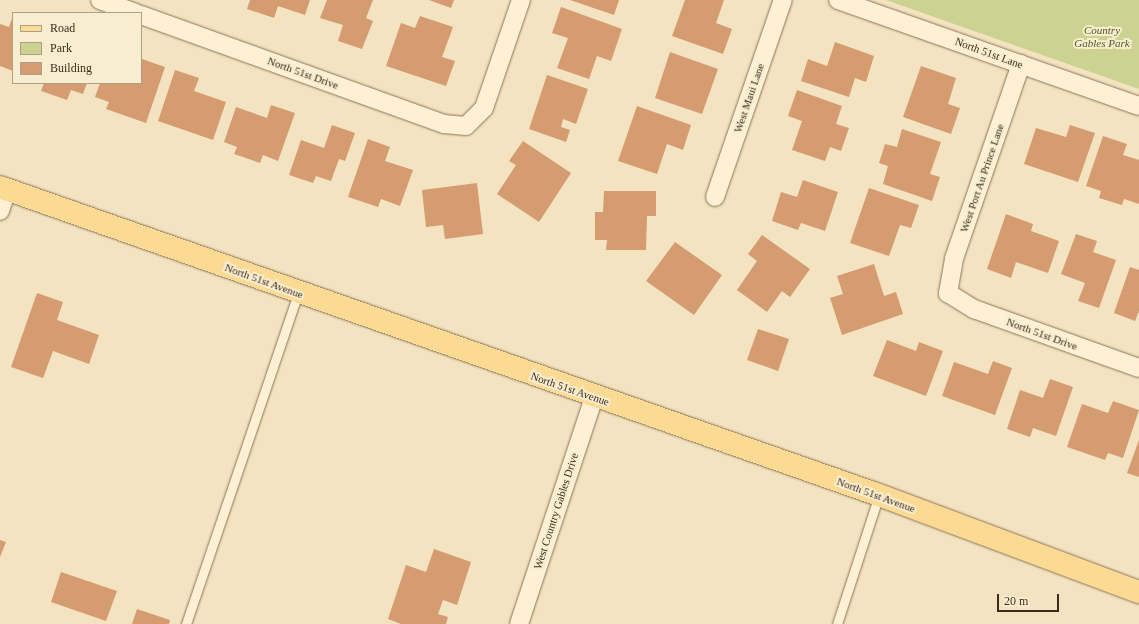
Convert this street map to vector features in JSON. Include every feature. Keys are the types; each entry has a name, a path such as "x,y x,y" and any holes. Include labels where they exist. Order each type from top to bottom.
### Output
{"main road":[{"name":"North 51st Avenue","path":"4,188 298,294 879,495 1139,592"}],"street":[{"path":"100,0 133,12"},
{"name":"North 51st Drive","path":"142,15 444,124 466,126 484,108 521,0"},
{"name":"West Maui Lane","path":"716,197 783,0"},
{"name":"North 51st Lane","path":"838,0 1139,106"},
{"name":"West Port Au Prince Lane","path":"948,293 954,259 1021,64"},
{"path":"0,211 4,188"},
{"name":"North 51st Drive","path":"948,293 974,310 1139,368"},
{"name":"West Country Gables Drive","path":"519,624 594,397"}],"lane":[{"path":"186,624 298,294"},
{"path":"837,624 879,495"}],"green space":[{"name":"Country Gables Park","path":"886,0 1139,0 1139,89"}],"building":[{"path":"250,0 310,0 305,15 278,6 274,18 247,9"},
{"path":"327,0 373,0 366,18 373,21 362,49 338,41 343,25 320,18"},
{"path":"429,0 454,0 451,8"},
{"path":"570,0 619,0 614,15"},
{"path":"685,0 724,0 716,23 732,29 723,54 672,36"},
{"path":"561,7 622,29 611,61 597,56 589,79 557,68 568,38 552,33"},
{"path":"420,16 453,27 442,57 455,61 446,86 386,66 401,23 415,28"},
{"path":"12,18 12,71 0,66 0,24 9,27"},
{"path":"835,42 874,56 866,82 855,78 849,97 801,81 808,59 827,66"},
{"path":"670,52 718,69 702,114 655,98"},
{"path":"142,59 165,67 146,123 106,109 109,102 95,97 100,84 142,84"},
{"path":"921,66 956,78 948,104 960,108 951,134 903,117"},
{"path":"175,70 199,78 194,91 226,102 213,140 158,121"},
{"path":"547,75 588,89 576,124 563,119 561,127 570,130 566,142 529,129"},
{"path":"44,84 87,84 83,94 71,90 67,100 41,91"},
{"path":"797,90 842,106 836,124 849,128 841,151 830,147 825,161 792,150 802,121 788,116"},
{"path":"271,105 295,113 278,161 263,155 260,163 234,154 237,147 224,142 236,107 267,118"},
{"path":"637,106 691,125 683,150 667,144 657,174 618,161"},
{"path":"332,125 355,133 345,161 339,159 331,181 316,176 313,183 289,175 301,140 324,148"},
{"path":"1070,125 1095,133 1078,182 1024,164 1036,128 1066,137"},
{"path":"902,129 941,142 930,174 940,177 932,201 883,184 888,166 879,163 885,144 897,147"},
{"path":"1103,136 1127,144 1123,155 1139,160 1139,204 1124,199 1122,205 1099,198 1101,191 1086,186"},
{"path":"368,139 390,147 385,161 413,170 400,206 381,199 378,207 348,197"},
{"path":"523,141 571,173 539,222 497,194 516,165 509,161"},
{"path":"803,180 838,192 825,231 801,223 798,230 772,221 781,192 797,197"},
{"path":"477,183 483,234 445,239 443,225 426,227 422,190"},
{"path":"869,188 919,205 911,228 900,225 889,256 850,243"},
{"path":"604,191 656,191 656,216 647,216 646,250 606,250 607,240 595,240 595,212 603,212"},
{"path":"1006,214 1033,224 1031,231 1059,241 1048,273 1016,262 1011,278 987,269"},
{"path":"1076,234 1097,241 1093,252 1116,260 1099,308 1078,301 1085,283 1061,274"},
{"path":"762,235 810,269 790,297 782,291 767,312 737,290 757,261 748,254"},
{"path":"675,242 722,275 694,315 646,281"},
{"path":"874,264 884,296 896,292 903,314 842,335 830,298 843,294 837,276"},
{"path":"1130,267 1139,270 1139,311 1135,321 1114,313"},
{"path":"37,293 63,302 57,320 99,335 89,364 53,351 43,378 11,367"},
{"path":"758,329 789,339 778,371 747,360"},
{"path":"887,340 916,351 919,342 943,351 926,396 873,376"},
{"path":"993,361 1012,368 995,415 942,396 954,362 988,374"},
{"path":"1050,379 1073,387 1056,436 1033,428 1030,437 1007,429 1020,390 1043,398"},
{"path":"1113,401 1139,410 1123,458 1108,453 1105,460 1067,447 1082,404 1108,413"},
{"path":"1139,440 1139,477 1127,473"},
{"path":"0,540 6,542 0,557"},
{"path":"434,549 471,562 457,605 443,600 438,614 448,617 446,624 401,624 388,619 406,565 426,572"},
{"path":"61,572 117,591 106,621 51,602"},
{"path":"137,609 170,620 169,624 132,624"}]}
